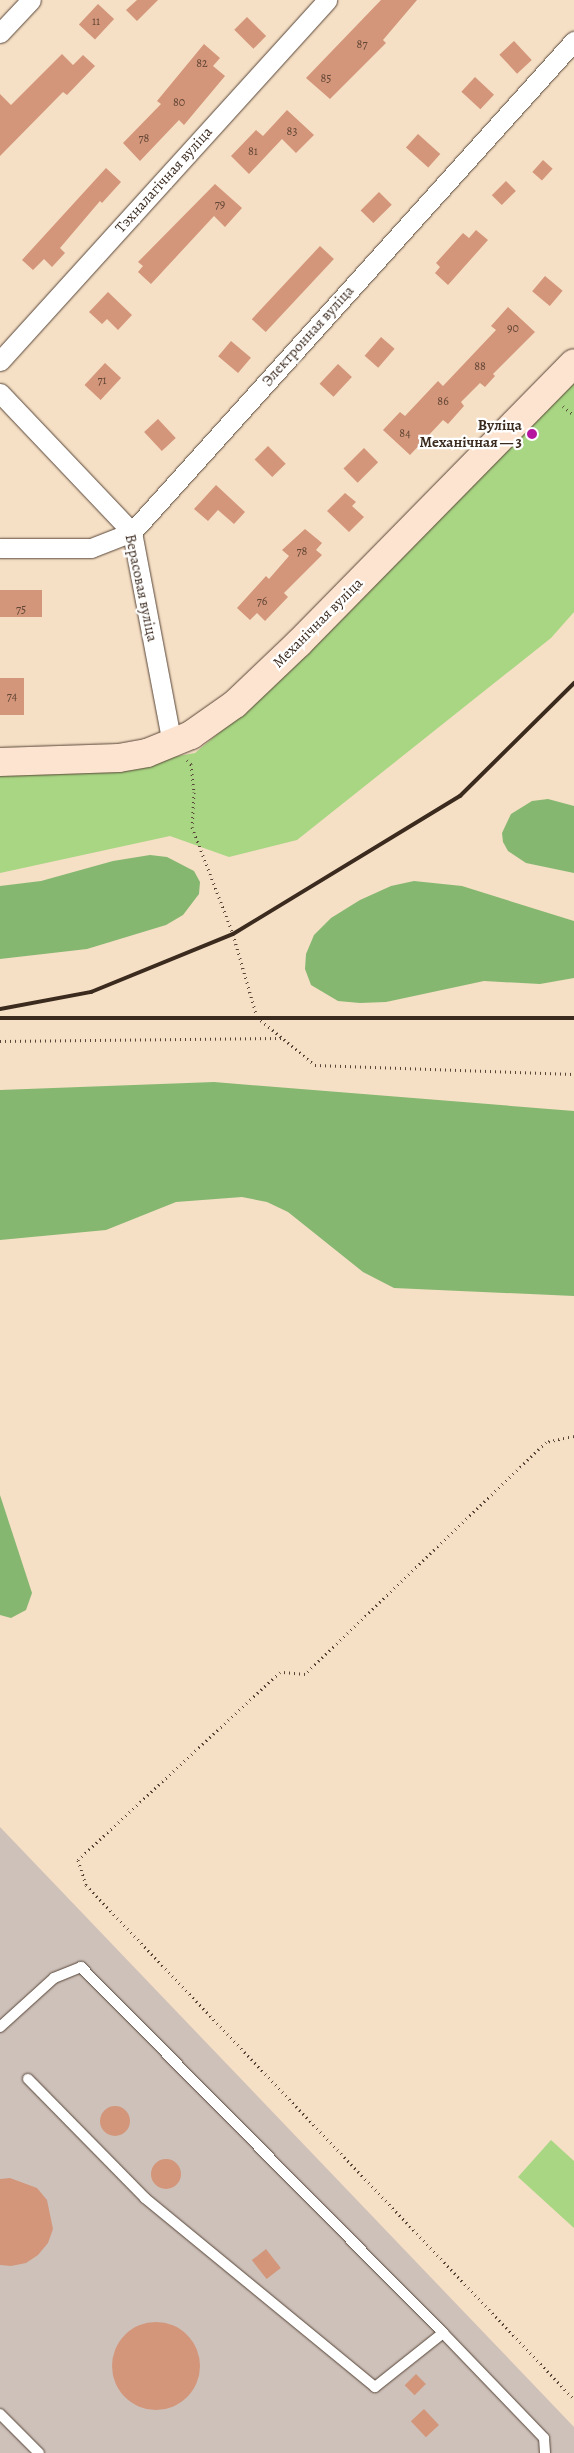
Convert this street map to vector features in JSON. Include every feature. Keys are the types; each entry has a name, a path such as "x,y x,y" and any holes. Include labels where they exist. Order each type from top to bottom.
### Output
{"street":[{"path":"0,33 31,0"},
{"name":"Тэхналагічная вуліца","path":"0,361 328,0"},
{"name":"Электронная вуліца","path":"0,548 91,548 132,532 574,41"},
{"name":"Механічная вуліца","path":"0,762 119,758 148,752 191,735 235,704 574,363"},
{"name":"Верасовая вуліца","path":"0,393 132,532 172,743"}],"lane":[{"path":"0,2027 54,1978 81,1967 443,2332 544,2438 545,2453"},
{"path":"28,2079 146,2198 376,2387 443,2332"},
{"path":"0,2414 39,2453"}],"path":[{"path":"172,743 191,764 194,792 192,827 233,934 257,1016 315,1065 574,1074"},
{"path":"0,1041 283,1038"},
{"path":"574,1436 546,1442 305,1674 280,1672 78,1860 86,1885 574,2399"}],"shaded area":[{"path":"0,1827 574,2427 574,2453 0,2453"}],"green space":[{"path":"574,379 574,612 551,638 297,840 229,857 170,836 0,873 0,774 86,773 195,753 271,689"},
{"path":"548,799 574,806 574,873 526,863 508,851 503,842 502,833 511,814 532,801"},
{"path":"150,855 167,857 194,871 200,882 199,894 183,915 166,925 87,949 0,959 0,886 41,881 113,861"},
{"path":"414,881 462,886 574,921 574,978 540,984 484,981 386,1002 360,1003 338,1001 311,985 305,969 306,954 314,935 331,918 360,900 391,886"},
{"path":"214,1082 574,1111 574,1296 394,1288 363,1272 288,1212 267,1202 242,1197 176,1202 106,1230 0,1240 0,1090"},
{"path":"0,1495 32,1593 26,1610 11,1618 0,1615"},
{"path":"551,2140 574,2161 574,2228 518,2177"}],"building":[{"path":"137,0 158,0 137,21 126,10"},
{"path":"381,0 417,0 383,40 386,43 330,99 306,78"},
{"path":"98,4 114,19 95,39 79,24"},
{"path":"247,17 266,36 253,49 234,30"},
{"path":"514,41 532,60 517,74 499,55"},
{"path":"204,44 220,58 213,66 225,76 184,125 179,120 140,161 123,143 161,104 157,101"},
{"path":"62,54 73,65 83,55 95,66 67,95 63,92 0,156 0,94 11,105"},
{"path":"475,77 494,95 480,109 461,92"},
{"path":"287,110 314,135 296,153 282,139 249,174 231,156 256,130 263,136"},
{"path":"418,134 440,154 428,167 406,147"},
{"path":"543,160 553,169 542,181 532,172"},
{"path":"106,168 121,182 102,203 100,201 60,248 65,253 52,267 44,259 33,270 22,260"},
{"path":"506,181 516,191 502,205 492,195"},
{"path":"215,184 242,208 225,227 214,216 151,284 138,272 143,266 138,262"},
{"path":"379,192 392,205 373,223 361,210"},
{"path":"476,230 488,240 448,285 435,273 440,267 436,263 463,233 469,238"},
{"path":"320,246 334,259 266,332 252,319"},
{"path":"545,276 563,291 550,306 532,291"},
{"path":"108,292 132,315 118,330 107,319 102,324 89,312"},
{"path":"508,307 535,332 493,374 495,376 485,387 480,383 461,402 464,406 448,424 443,420 410,455 383,430 400,412 405,416 438,381 443,386 496,330 491,326"},
{"path":"381,337 395,349 378,368 365,356"},
{"path":"231,341 251,358 238,373 218,356"},
{"path":"105,363 121,378 101,400 85,385"},
{"path":"338,364 352,377 333,397 320,384"},
{"path":"158,419 176,438 162,451 144,432"},
{"path":"268,446 286,464 272,477 255,459"},
{"path":"364,448 378,462 358,483 343,469"},
{"path":"216,485 245,512 234,524 218,510 208,521 194,509"},
{"path":"345,493 356,502 352,506 364,517 349,532 327,511"},
{"path":"305,529 322,543 316,550 322,555 284,593 288,597 265,621 257,613 250,620 237,608 266,576 269,579 289,556 282,550"},
{"path":"0,590 42,590 42,617 0,617"},
{"path":"0,678 24,678 24,715 0,715"},
{"path":"115,2106 126,2110 130,2121 126,2132 115,2136 104,2132 100,2121 104,2110"},
{"path":"166,2159 177,2163 181,2174 177,2185 166,2189 155,2185 151,2174 155,2163"},
{"path":"10,2178 37,2188 47,2200 53,2229 48,2243 38,2255 26,2263 11,2266 0,2265 0,2179"},
{"path":"266,2249 281,2268 267,2279 252,2260"},
{"path":"156,2322 173,2326 187,2335 196,2349 200,2366 196,2383 187,2397 173,2406 156,2410 139,2406 125,2397 116,2383 112,2366 116,2349 125,2335 139,2326"},
{"path":"416,2374 426,2384 415,2395 405,2385"},
{"path":"424,2409 439,2425 426,2437 411,2421"}],"railway":[{"path":"0,1009 91,992 233,934 460,796 574,683"},
{"path":"0,1018 574,1018"}],"place":[{"name":"Вуліца Механічная — 3","path":"532,434"}]}
